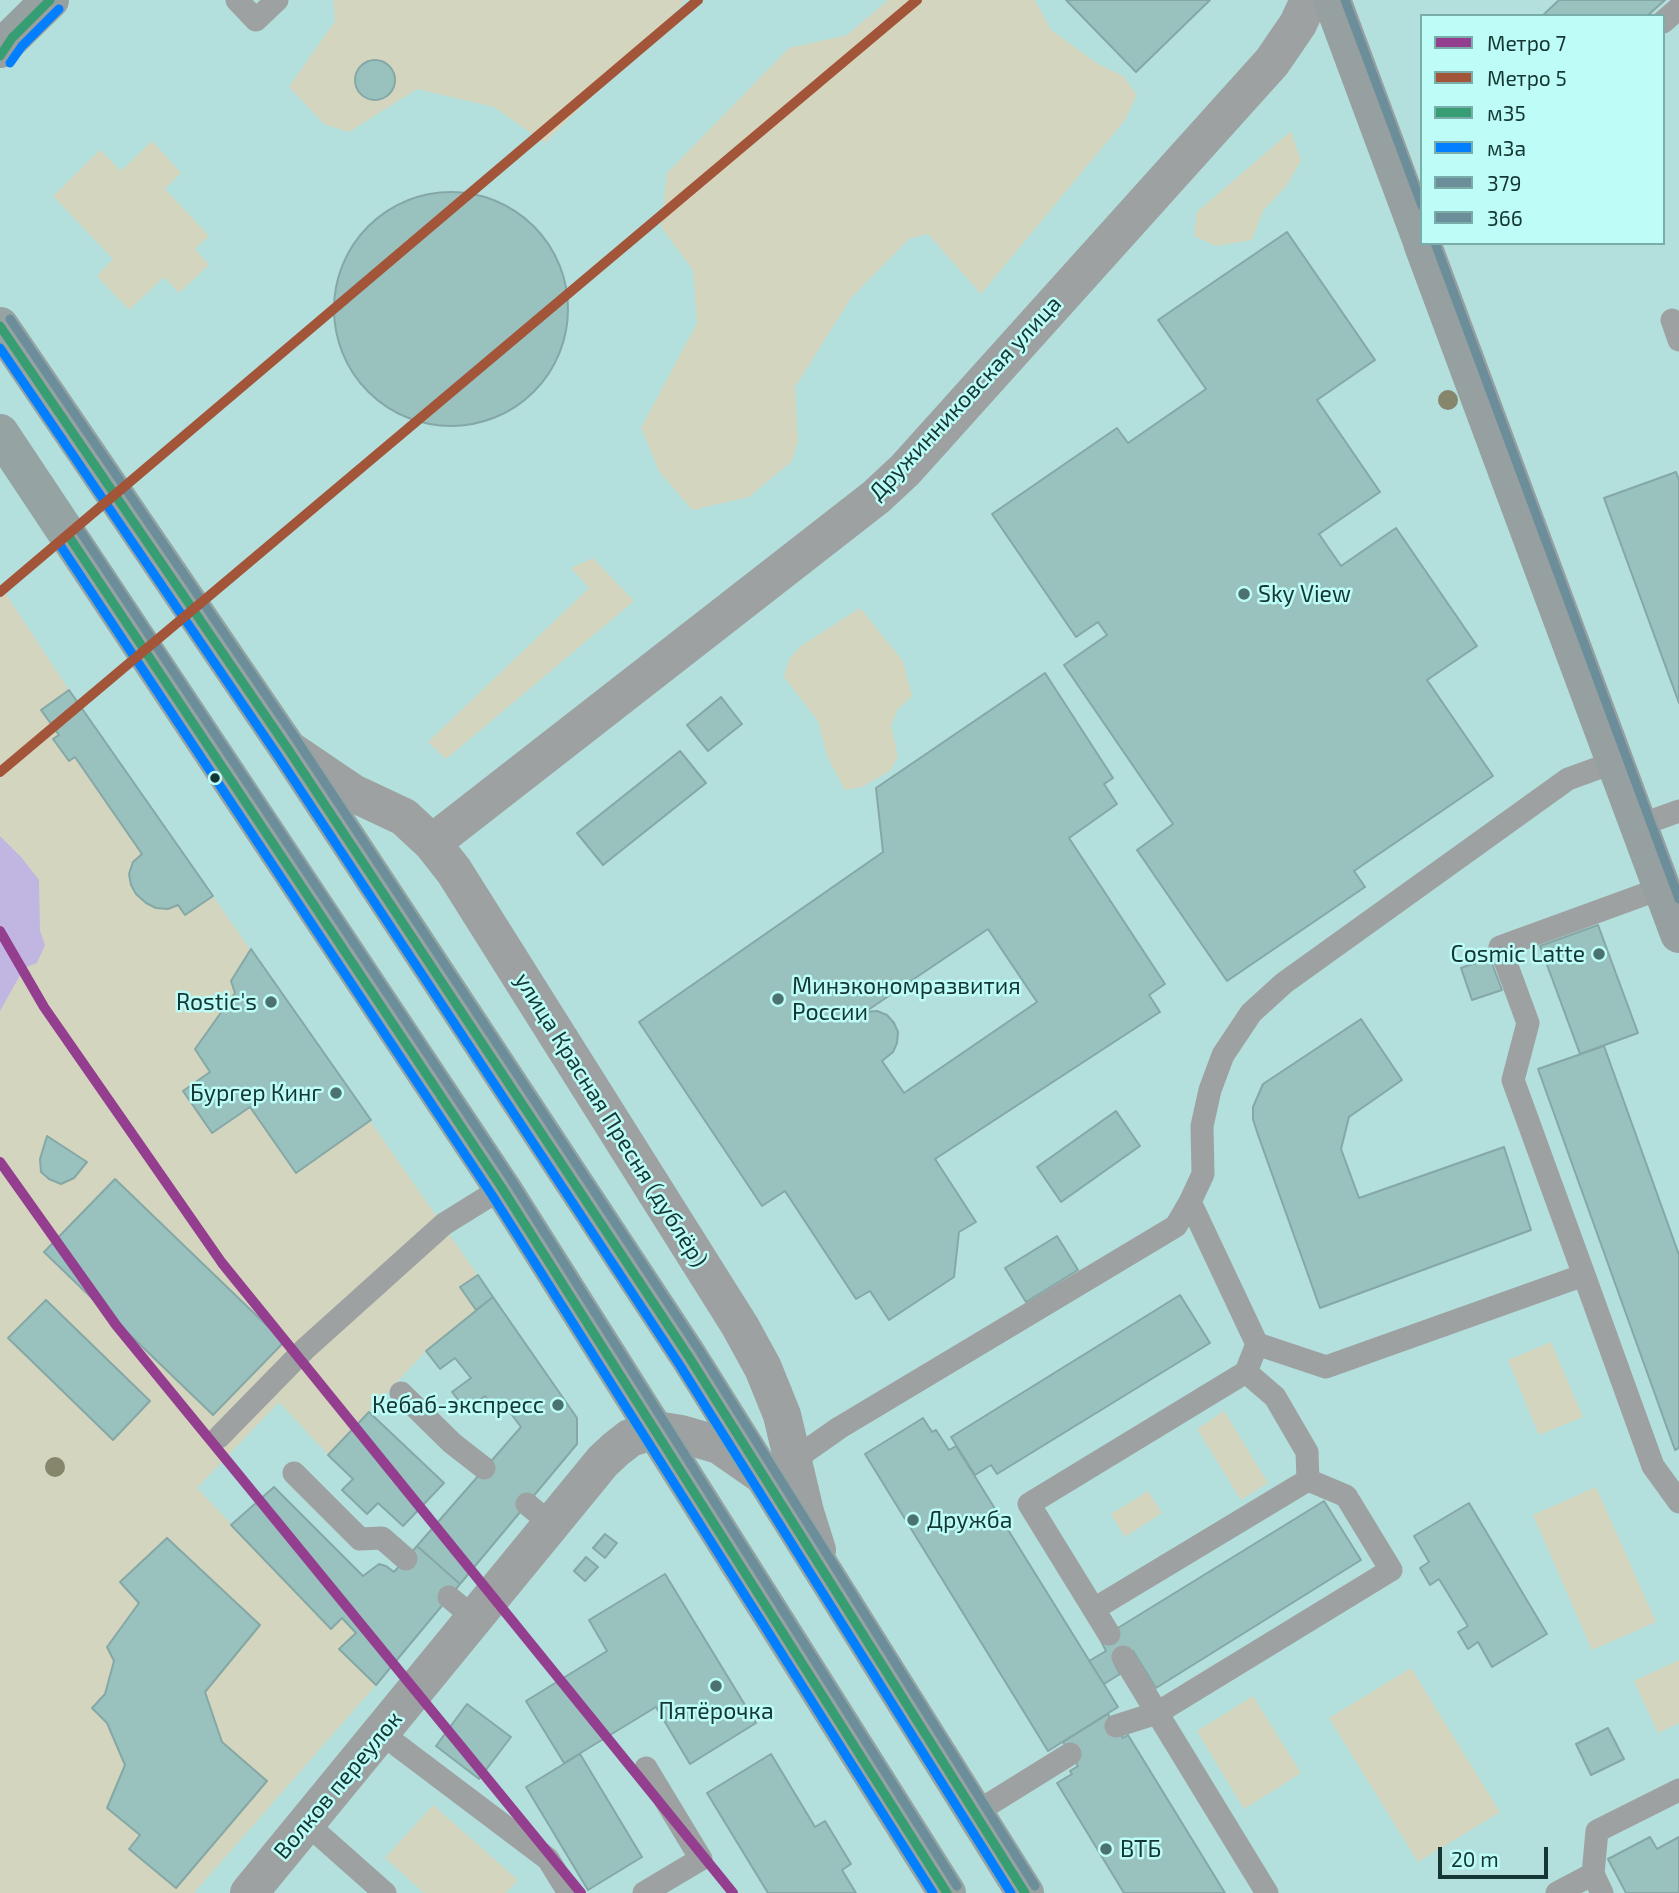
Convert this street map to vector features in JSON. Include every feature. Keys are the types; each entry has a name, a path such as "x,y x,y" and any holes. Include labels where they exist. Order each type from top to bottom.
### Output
{"main road":[{"path":"0,326 288,749 688,1357 779,1469 824,1572 1025,1893"},
{"path":"0,433 502,1188 947,1893"}],"street":[{"path":"4,48 50,0"},
{"name":"Дружинниковская улица","path":"432,843 876,497 905,470 1272,62 1298,24 1309,0"},
{"path":"1332,0 1420,236"},
{"path":"1423,245 1679,934"},
{"name":"улица Красная Пресня (дублёр)","path":"288,749 353,793 404,817 444,856 740,1326 763,1368 782,1415 779,1469"},
{"path":"656,1430 719,1445 779,1469"},
{"name":"Волков переулок","path":"248,1893 381,1733 462,1608 539,1514 630,1438 656,1430"}],"lane":[{"path":"237,0 256,20 276,0"},
{"path":"1665,20 1679,8"},
{"path":"779,1469 839,1429 1176,1226 1203,1174 1202,1126 1210,1090 1223,1055 1251,1013 1284,983 1568,779 1615,762"},
{"path":"1640,825 1679,811"},
{"path":"1662,888 1500,947 1528,1023 1513,1080 1653,1466 1679,1502"},
{"path":"219,1437 305,1349 444,1224 502,1188"},
{"path":"1190,1202 1257,1344 1326,1367 1584,1275"},
{"path":"1109,1634 1029,1504 1246,1372 1257,1344"},
{"path":"1246,1372 1275,1397 1307,1452 1308,1480"},
{"path":"401,1393 452,1443 484,1468"},
{"path":"293,1473 360,1539 382,1538 406,1559"},
{"path":"1094,1609 1308,1480"},
{"path":"1116,1726 1157,1713 1391,1570 1346,1496 1308,1480"},
{"path":"1123,1657 1268,1893"},
{"path":"381,1733 548,1859 569,1893"},
{"path":"975,1813 1070,1754"},
{"path":"644,1893 701,1858 646,1768"},
{"path":"1557,1893 1597,1884 1597,1831 1679,1790"},
{"path":"306,1823 385,1893"}],"green space":[{"path":"333,0 684,0 545,143 494,107 417,89 349,132 324,124 289,87 335,21"},
{"path":"888,0 1035,0 1051,30 1098,64 1123,76 1137,95 1125,120 981,294 928,234 909,239 851,298 795,387 798,442 792,461 749,497 692,510 659,471 641,428 697,323 693,270 661,227 667,173 789,48 847,35"},
{"path":"1291,131 1301,161 1286,186 1263,211 1252,240 1216,246 1194,236 1197,212"},
{"path":"152,141 181,173 165,189 209,236 195,249 209,265 179,293 164,277 129,310 97,276 113,259 53,196 100,150 121,171"},
{"path":"593,558 634,601 446,759 428,742 589,588 571,568"},
{"path":"0,585 69,690 493,1297 426,1351 328,1455 279,1402 197,1488 331,1629 342,1618 356,1633 339,1650 376,1685 194,1893 0,1893"},
{"path":"860,608 903,661 912,696 898,709 891,725 898,757 890,771 862,787 845,790 827,756 818,721 784,677 789,659 801,646"},
{"path":"1551,1342 1583,1417 1539,1435 1508,1360"},
{"path":"1224,1411 1268,1483 1241,1500 1197,1429"},
{"path":"1596,1487 1656,1622 1592,1650 1533,1515"},
{"path":"1148,1491 1162,1513 1125,1537 1111,1514"},
{"path":"1679,1660 1679,1723 1658,1733 1634,1681"},
{"path":"1411,1668 1500,1812 1418,1862 1329,1718"},
{"path":"1253,1696 1301,1773 1244,1809 1197,1731"},
{"path":"433,1805 518,1880 506,1893 424,1893 385,1858"}],"shaded area":[{"path":"0,836 39,880 40,931 45,945 37,963 24,968 0,1011"}],"building":[{"path":"1066,0 1210,0 1136,72"},
{"path":"1559,0 1665,0 1649,14 1544,14"},
{"path":"375,60 389,66 395,80 389,94 375,100 361,94 355,80 361,66"},
{"path":"440,192 462,192 496,201 534,226 559,264 566,286 566,332 559,354 534,392 506,412 485,421 462,426 440,426 406,417 368,392 348,364 339,343 334,320 334,298 343,264 368,226 396,206 417,197"},
{"name":"Sky View","path":"1287,232 1375,360 1317,400 1380,492 1319,534 1341,566 1396,528 1477,646 1427,680 1493,776 1354,871 1365,887 1227,981 1137,850 1173,824 1064,665 1107,635 1098,622 1076,637 992,514 1117,428 1128,443 1206,389 1158,320"},
{"path":"1676,472 1679,480 1679,703 1604,498"},
{"name":"Минэкономразвития России","path":"1045,673 1113,778 1104,784 1117,804 1069,838 1165,984 1149,995 1160,1012 935,1159 976,1222 959,1232 954,1277 889,1320 870,1291 856,1299 785,1191 762,1206 639,1022 883,852 876,788","holes":["988,929 1037,1002 904,1093 882,1061 893,1052 897,1043 898,1032 894,1023 887,1015 877,1011 865,1012"]},
{"path":"69,690 213,896 185,915 178,905 168,909 156,908 136,894 129,874 133,862 142,854 75,757 69,761 53,739 59,735 41,710"},
{"path":"721,697 742,724 708,751 687,725"},
{"path":"680,751 706,783 603,865 577,833"},
{"path":"1598,925 1638,1033 1580,1054 1540,946"},
{"path":"251,949 371,1120 296,1173 250,1107 212,1133 183,1091 210,1072 195,1049 235,993 231,981"},
{"path":"1490,958 1502,990 1472,1000 1461,968"},
{"path":"1361,1019 1402,1080 1349,1117 1341,1149 1359,1198 1504,1147 1531,1230 1320,1308 1257,1132 1253,1107 1263,1084"},
{"path":"1604,1046 1679,1255 1679,1448 1675,1450 1538,1069"},
{"path":"1116,1111 1140,1146 1061,1202 1037,1167"},
{"path":"47,1136 87,1162 74,1178 61,1184 41,1172 40,1159"},
{"path":"115,1179 284,1342 213,1415 44,1252"},
{"path":"1057,1236 1078,1270 1026,1302 1005,1268"},
{"path":"478,1275 493,1297 476,1310 460,1287"},
{"path":"1180,1295 1210,1343 997,1474 991,1465 975,1475 951,1437"},
{"path":"493,1297 577,1418 577,1444 460,1584 417,1546 521,1427 506,1407 496,1412 485,1396 466,1410 452,1392 471,1378 455,1358 440,1369 426,1351"},
{"path":"46,1300 150,1401 113,1440 8,1338"},
{"path":"369,1412 444,1483 403,1526 378,1503 367,1514 342,1490 353,1479 328,1455"},
{"path":"923,1418 932,1432 936,1430 949,1450 956,1446 1118,1707 1048,1751 865,1454"},
{"path":"274,1487 363,1576 379,1564 394,1572 417,1546 460,1584 376,1685 339,1649 356,1633 342,1618 331,1629 231,1525"},
{"path":"1324,1501 1361,1560 1156,1688 1133,1651 1114,1663 1120,1674 1104,1684 1089,1661 1106,1651 1100,1639"},
{"path":"1469,1503 1547,1634 1492,1667 1478,1642 1468,1649 1458,1632 1468,1626 1439,1579 1430,1585 1420,1568 1429,1562 1414,1536"},
{"path":"605,1534 617,1543 605,1558 593,1548"},
{"path":"167,1538 260,1625 205,1692 222,1742 267,1781 176,1888 129,1849 140,1835 107,1808 125,1765 107,1723 92,1708 105,1694 114,1661 107,1647 139,1603 120,1582"},
{"path":"586,1557 598,1567 585,1581 574,1571"},
{"path":"665,1574 756,1723 690,1764 656,1707 564,1763 526,1701 607,1651 589,1620"},
{"path":"467,1704 511,1737 479,1779 436,1746"},
{"path":"1108,1714 1123,1738 1128,1735 1225,1893 1124,1893 1057,1783 1072,1774 1070,1771 1078,1766 1063,1742"},
{"path":"1608,1728 1624,1759 1591,1775 1576,1744"},
{"path":"580,1754 642,1857 588,1890 526,1787"},
{"path":"771,1754 815,1827 825,1821 851,1864 842,1870 856,1893 768,1893 707,1793"},
{"path":"1650,1837 1657,1849 1679,1837 1679,1893 1626,1893 1608,1859"}],"metro line":[{"name":"5","path":"0,592 698,0"},
{"name":"5","path":"0,772 917,0"},
{"name":"7","path":"0,931 44,1007 222,1263 733,1893"},
{"name":"7","path":"0,1162 116,1325 581,1893"}],"transit line":[{"name":"м35","path":"0,56 12,38 50,0"},
{"name":"366","path":"1345,0 1420,201"},
{"name":"м3а","path":"10,63 22,46 59,9"},
{"name":"366","path":"1436,245 1679,899"},
{"name":"379","path":"10,319 298,742 699,1350 1035,1886"},
{"name":"м35","path":"0,326 288,749 689,1357 1025,1893"},
{"name":"м3а","path":"0,348 278,756 679,1364 1011,1893"},
{"name":"379","path":"80,531 512,1181 957,1886"},
{"name":"м35","path":"70,538 502,1188 947,1893"},
{"name":"м3а","path":"60,545 492,1195 933,1893"}],"place":[{"name":"Sky View","path":"1244,594"},
{"name":"Cosmic Latte","path":"1599,954"},
{"name":"Минэкономразвития России","path":"778,999"},
{"name":"Rostic's","path":"271,1002"},
{"name":"Бургер Кинг","path":"336,1093"},
{"name":"Кебаб-экспресс","path":"558,1405"},
{"name":"Дружба","path":"913,1520"},
{"name":"Пятёрочка","path":"716,1686"},
{"name":"ВТБ","path":"1106,1849"}]}
